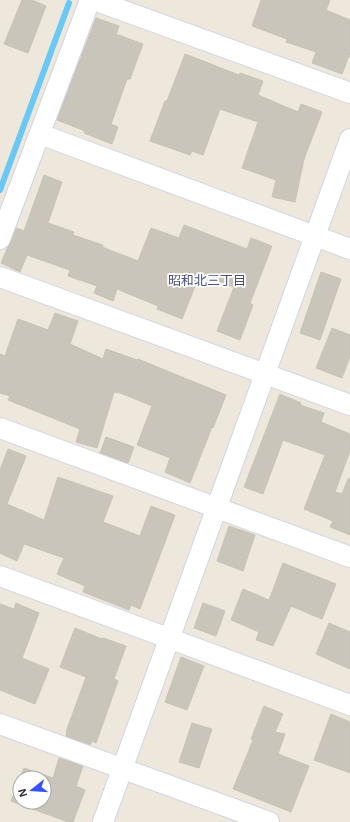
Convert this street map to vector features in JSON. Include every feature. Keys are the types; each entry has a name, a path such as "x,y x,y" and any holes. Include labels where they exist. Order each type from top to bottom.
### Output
{"street":[{"path":"0,239 90,0"},
{"path":"94,0 350,93"},
{"path":"40,134 350,249"},
{"path":"103,822 350,138"},
{"path":"0,277 350,405"},
{"path":"0,428 350,557"},
{"path":"0,576 350,706"},
{"path":"0,724 269,822"}],"building":[{"path":"22,0 32,0 46,6 28,53 4,44"},
{"path":"261,0 330,0 326,10 350,20 350,53 342,74 312,63 316,52 286,42 287,39 252,26"},
{"path":"96,18 119,26 116,34 143,44 130,79 127,79 111,124 118,127 112,144 57,120"},
{"path":"185,54 239,75 240,73 263,81 258,95 298,112 301,104 322,112 304,159 295,202 272,197 276,180 242,168 258,122 220,109 203,155 192,151 190,155 150,141"},
{"path":"44,175 62,182 48,223 74,232 73,235 103,245 102,247 138,261 151,228 179,238 184,225 247,249 251,238 272,246 250,303 253,305 240,340 217,331 234,287 200,274 182,319 157,309 158,306 117,289 113,301 94,293 97,286 68,276 70,270 27,255 20,272 1,263 16,228 24,231"},
{"path":"321,272 341,279 320,340 300,333"},
{"path":"55,313 78,321 70,344 103,359 106,349 137,360 138,359 226,395 190,483 165,472 170,458 137,445 152,406 118,392 114,392 97,448 76,442 80,429 8,400 10,396 0,393 0,354 5,356 18,319 48,330"},
{"path":"332,328 350,335 350,356 342,378 316,368"},
{"path":"280,394 301,403 300,405 324,413 321,422 350,434 350,451 335,492 342,494 348,479 350,479 350,535 330,527 333,521 304,509 325,455 283,440 263,494 244,487"},
{"path":"106,437 134,447 128,463 100,453"},
{"path":"8,449 26,456 7,504 44,520 58,477 113,496 103,522 140,536 151,506 175,515 140,609 131,605 129,610 83,592 85,586 57,574 64,558 24,544 17,561 0,553 0,470"},
{"path":"229,526 255,535 243,571 217,561"},
{"path":"283,563 336,584 322,619 291,606 273,646 256,640 259,632 231,620 243,589 269,600"},
{"path":"16,603 39,613 22,658 49,669 35,704 0,690 0,604 14,609"},
{"path":"203,603 225,611 216,636 194,628"},
{"path":"329,623 350,632 350,669 316,654"},
{"path":"75,628 102,639 103,638 126,646 114,679 118,681 96,743 92,741 90,745 66,736 66,732 86,677 60,667"},
{"path":"181,657 204,666 187,710 165,702"},
{"path":"264,706 283,714 275,732 285,734 278,754 309,766 291,812 233,789 253,740 251,739"},
{"path":"331,714 350,722 350,773 314,760"},
{"path":"192,723 212,729 199,768 179,762"},
{"path":"59,758 83,766 76,786 85,790 73,822 68,822 35,810 52,810 52,778"}],"waterway":[{"path":"0,190 69,3"}],"district":[{"name":"昭和北三丁目","path":"207,280"}]}
